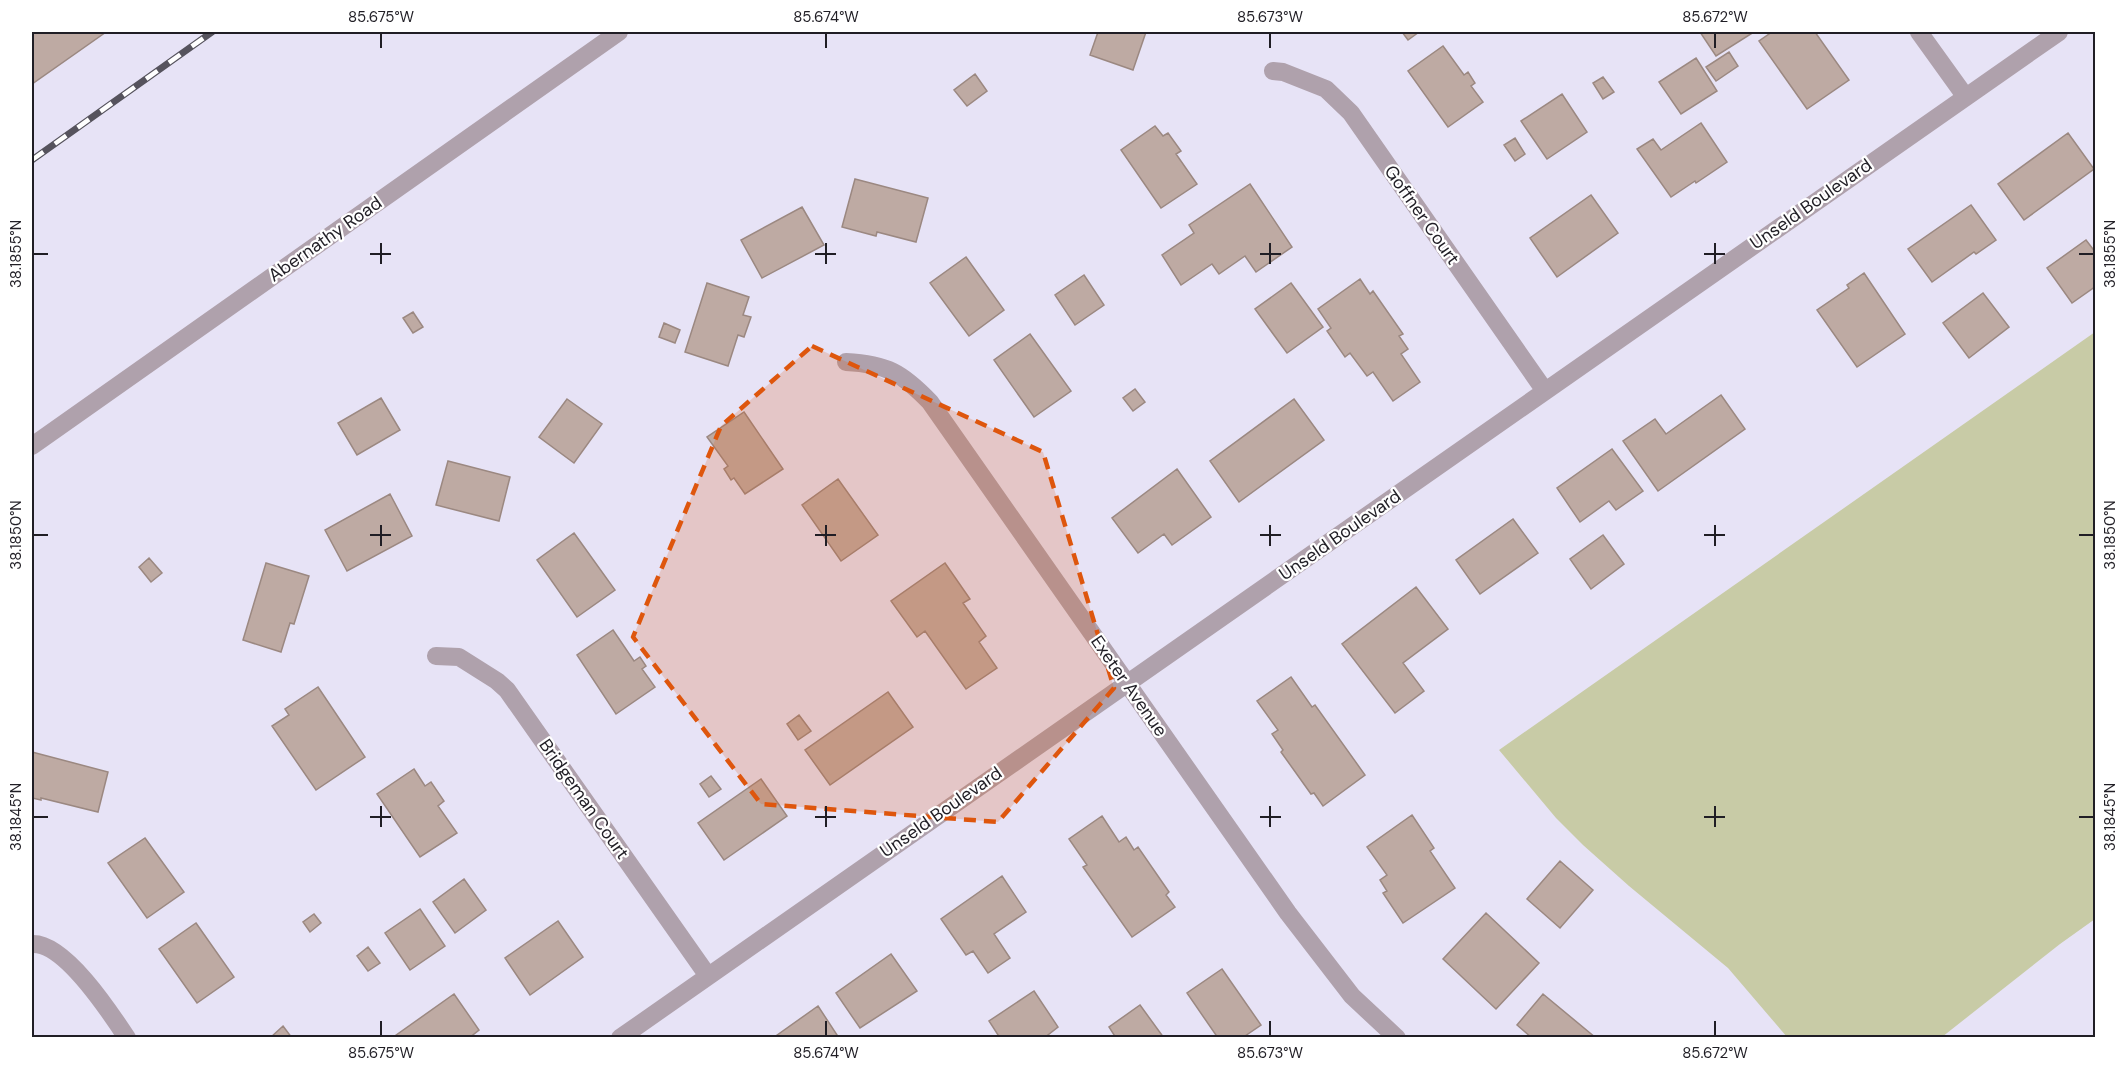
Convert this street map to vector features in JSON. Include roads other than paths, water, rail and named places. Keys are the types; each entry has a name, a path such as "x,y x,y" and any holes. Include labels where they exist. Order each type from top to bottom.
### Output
{"street":[{"name":"Abernathy Road","path":"32,446 619,32"},
{"path":"1919,32 1965,96"},
{"name":"Unseld Boulevard","path":"620,1038 2059,32"},
{"name":"Goffner Court","path":"1273,70 1326,89 1351,113 1545,391"},
{"name":"Exeter Avenue","path":"846,362 871,363 888,369 910,382 930,402 1288,913 1352,996 1397,1038"},
{"name":"Bridgeman Court","path":"436,656 459,657 507,690 708,976"},
{"path":"32,944 48,946 92,986 128,1038"}],"railway":[{"path":"32,160 212,32"}]}
